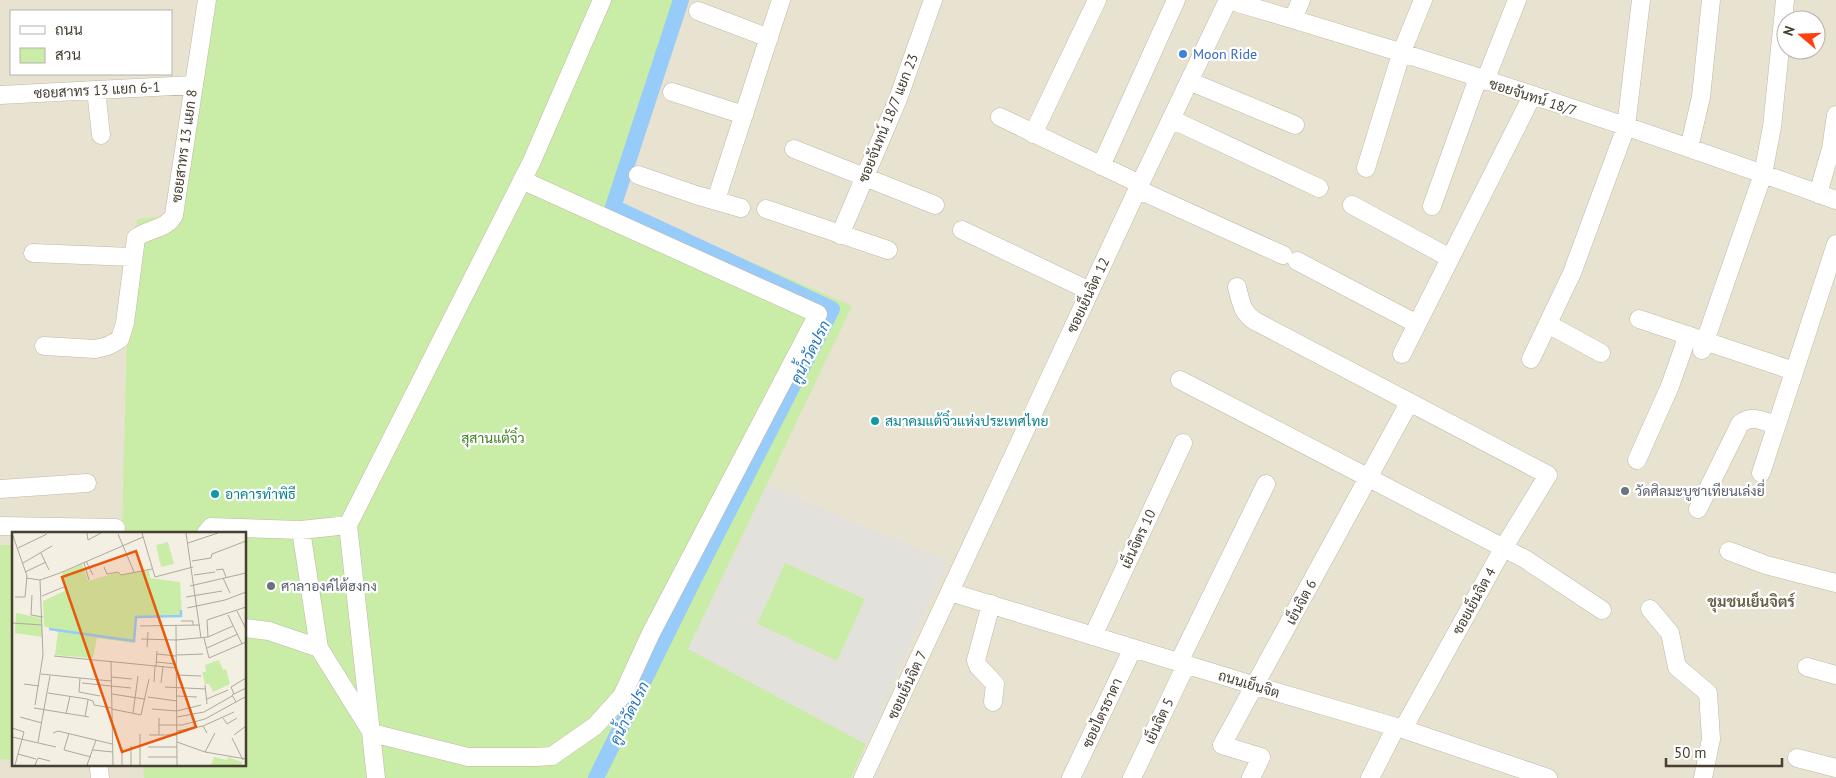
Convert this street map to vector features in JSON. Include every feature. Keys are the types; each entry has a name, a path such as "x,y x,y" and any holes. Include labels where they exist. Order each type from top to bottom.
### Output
{"street":[{"name":"ซอยสาทร 13 แยก 8","path":"44,346 95,349 108,346 120,338 125,323 132,257 136,238 142,233 168,224 174,215 207,0"},
{"path":"376,778 348,525 522,180 602,0"},
{"path":"716,200 781,0"},
{"name":"ซอยจันทน์ 18/7 แยก 23","path":"840,235 898,99 933,0"},
{"path":"1033,134 1097,0"},
{"path":"1101,166 1176,0"},
{"name":"ซอยจันทน์ 18/7","path":"1228,0 1532,96 1689,148 1836,200"},
{"name":"ซอยเย็นจิต 12","path":"950,592 1138,186 1228,0"},
{"path":"1293,19 1300,0"},
{"path":"1366,168 1401,54 1423,0"},
{"path":"1432,206 1481,80 1517,0"},
{"path":"1531,360 1572,273 1626,127 1641,0"},
{"path":"1689,148 1702,97 1711,0"},
{"path":"1637,460 1670,386 1698,342 1763,174 1772,127 1785,0"},
{"path":"698,11 769,38"},
{"path":"1189,81 1295,125"},
{"name":"ซอยสาทร 13 แยก 6-1","path":"0,95 193,85"},
{"path":"96,90 101,135"},
{"path":"672,92 744,115"},
{"path":"1402,354 1532,96"},
{"path":"1818,194 1831,149 1836,115"},
{"path":"1000,117 1138,186 1290,258 1417,324"},
{"path":"1171,119 1319,188"},
{"path":"794,149 935,205"},
{"path":"638,175 741,208"},
{"path":"301,530 319,648 372,733 468,757 552,756 595,726 622,696 650,633 818,314 522,180"},
{"path":"1352,205 1450,258"},
{"path":"766,208 888,250"},
{"path":"962,230 1090,290"},
{"path":"1761,473 1836,244"},
{"path":"33,253 132,257"},
{"path":"1237,288 1246,316 1409,403"},
{"path":"1639,319 1698,342 1794,371"},
{"path":"1548,324 1600,353"},
{"path":"1180,380 1504,547 1545,570 1602,610"},
{"name":"ซอยเย็นจิต 4","path":"1370,778 1548,475 1409,403"},
{"name":"เย็นจิต 6","path":"1251,778 1261,758 1222,745 1256,686 1409,403"},
{"path":"1698,509 1740,424 1746,419 1755,418 1776,425"},
{"name":"เย็นจิตร 10","path":"1093,636 1183,442"},
{"path":"0,489 87,483"},
{"name":"เย็นจิต 5","path":"1132,778 1182,664 1266,484"},
{"path":"207,532 210,527 301,530 348,525"},
{"path":"0,526 116,528"},
{"path":"1729,551 1766,565 1836,583"},
{"name":"ถนนเย็นจิต","path":"950,592 1182,664 1399,728 1548,778"},
{"name":"ซอยเย็นจิต 7","path":"864,778 950,592"},
{"path":"991,604 976,660 978,666 995,684 993,702"},
{"path":"1650,609 1670,633 1677,667 1708,693 1711,739 1703,778"},
{"path":"246,628 269,630 319,648"},
{"name":"ซอยไตรธาดา","path":"1071,778 1133,648"},
{"path":"1807,667 1836,675"},
{"path":"1797,758 1836,768"}],"shaded area":[{"path":"0,0 1836,0 1836,778 0,778"},
{"path":"767,485 947,561 866,744 688,649","holes":["785,563 865,599 837,661 757,624"]}],"green space":[{"name":"สุสานแต้จิ๋ว","path":"212,0 688,0 621,205 852,306 688,649 866,744 851,778 144,778 143,766 246,766 246,532 122,532 127,331 137,219 179,215"},
{"path":"0,545 12,545 12,760 0,759"},
{"path":"785,562 865,599 837,661 757,624"}],"waterway":[{"name":"คูน้ำวัดปรก","path":"596,778 694,579 832,309 613,207 681,0"}],"place":[{"name":"Moon Ride","path":"1183,54"},
{"name":"สมาคมแต้จิ๋วแห่งประเทศไทย","path":"875,421"},
{"name":"วัดศิลมะบูชาเทียนเล่งยี่","path":"1625,491"},
{"name":"อาคารทำพิธี","path":"215,494"},
{"name":"ศาลาองค์ไต้ฮงกง","path":"271,586"}],"district":[{"name":"ชุมชนเย็นจิตร์","path":"1751,601"}]}
